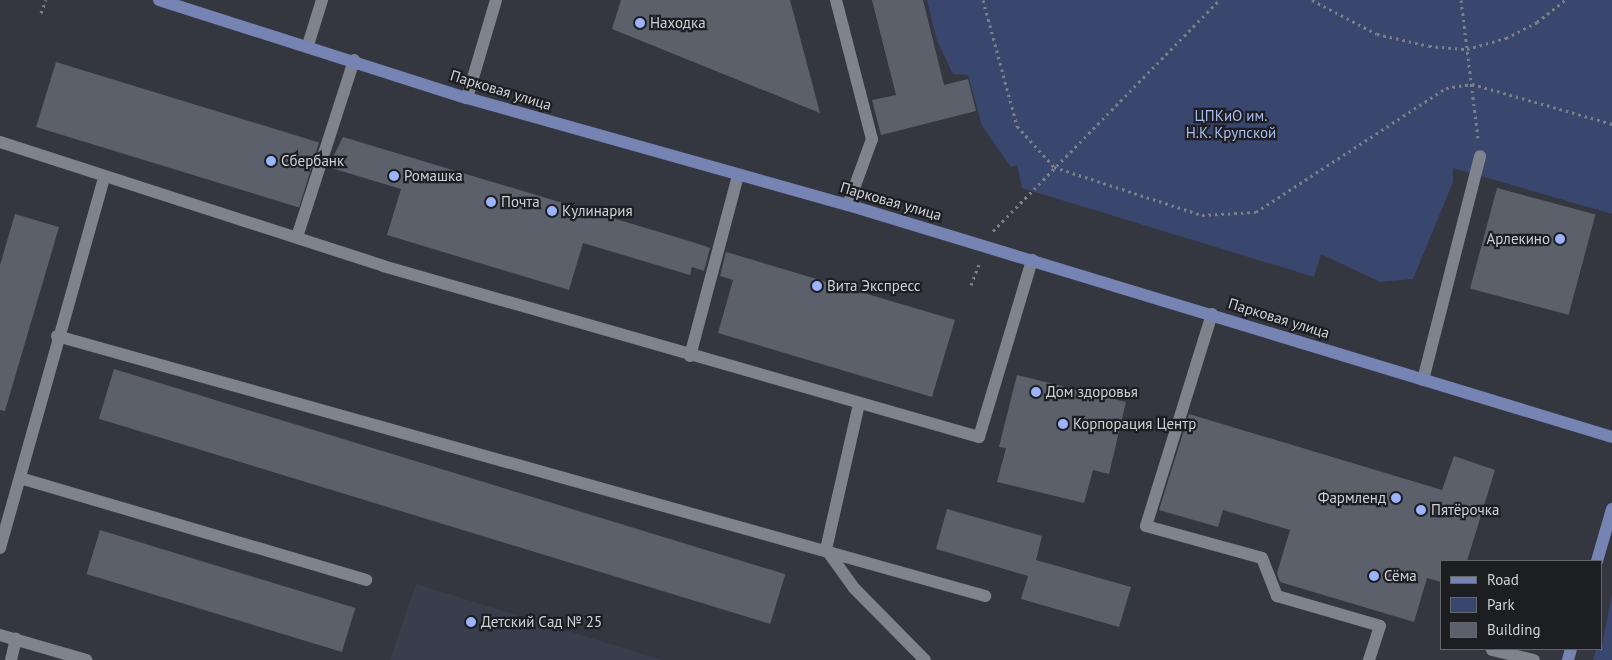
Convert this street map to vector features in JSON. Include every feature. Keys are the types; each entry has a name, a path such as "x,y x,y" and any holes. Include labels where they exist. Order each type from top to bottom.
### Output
{"main road":[{"name":"Парковая улица","path":"159,0 308,45 467,98 848,205 1612,436"},
{"path":"1597,560 1612,509"}],"lane":[{"path":"308,45 322,0"},
{"path":"467,98 496,0"},
{"path":"836,0 872,139 848,205"},
{"path":"297,237 354,60"},
{"path":"0,142 104,177 297,237 690,356 979,437 1032,260"},
{"path":"1423,380 1480,156"},
{"path":"690,356 738,175"},
{"path":"0,548 57,336 104,177"},
{"path":"1212,314 1146,526 1262,558 1277,596 1380,626 1369,660"},
{"path":"57,336 826,549 985,596"},
{"path":"859,404 826,549 854,588 925,660"},
{"path":"20,478 366,580"},
{"path":"0,635 86,660"},
{"path":"11,660 16,639"},
{"path":"1492,650 1534,660"}],"path":[{"path":"41,13 46,0"},
{"path":"983,0 1017,126 1054,167 1202,215 1256,212 1446,88 1472,84 1612,124"},
{"path":"972,285 985,246 995,227 1220,0"},
{"path":"1312,0 1377,34 1429,46 1467,49 1506,38 1538,22 1565,0"},
{"path":"1462,0 1480,156"}],"shaded area":[{"name":"Детский Сад № 25","path":"416,584 662,660 390,660"}],"green space":[{"name":"ЦПКиО им. Н.К. Крупской","path":"927,0 1612,0 1612,214 1453,168 1453,182 1413,279 1380,282 1321,254 1314,277 1022,188 1017,165 1011,167 982,126 968,75 953,74 937,41"},
{"path":"1612,595 1612,660 1593,660 1596,650 1602,650"}],"building":[{"path":"621,0 790,0 820,113 612,29"},
{"path":"872,0 923,0 944,85 968,79 976,111 881,135 872,100 896,95"},
{"path":"56,62 319,142 299,207 36,127"},
{"path":"343,137 710,248 704,271 692,267 690,275 583,243 569,290 387,235 401,189 328,167"},
{"path":"1497,188 1596,214 1569,315 1470,288"},
{"path":"15,214 59,227 5,411 0,410 0,265"},
{"path":"726,252 955,320 932,397 718,333 733,280 720,276"},
{"path":"114,369 785,574 770,624 99,419"},
{"name":"Корпорация Центр","path":"1017,375 1126,402 1109,474 1093,470 1084,503 997,482 1006,448 999,447"},
{"path":"1189,414 1442,490 1454,456 1495,470 1467,560 1440,560 1440,582 1427,578 1414,622 1280,582 1277,573 1290,530 1223,510 1218,527 1159,510"},
{"path":"947,509 1042,536 1036,560 1131,587 1119,627 1021,599 1028,576 936,549"},
{"path":"100,530 355,608 342,652 87,574"}],"place":[{"name":"Находка","path":"640,23"},
{"name":"Сбербанк","path":"271,161"},
{"name":"Ромашка","path":"394,176"},
{"name":"Почта","path":"491,202"},
{"name":"Кулинария","path":"552,211"},
{"name":"Арлекино","path":"1560,239"},
{"name":"Вита Экспресс","path":"817,286"},
{"name":"Дом здоровья","path":"1036,392"},
{"name":"Корпорация Центр","path":"1063,424"},
{"name":"Фармленд","path":"1396,498"},
{"name":"Пятёрочка","path":"1421,510"},
{"name":"Сёма","path":"1374,576"},
{"name":"Детский Сад № 25","path":"471,622"}]}
